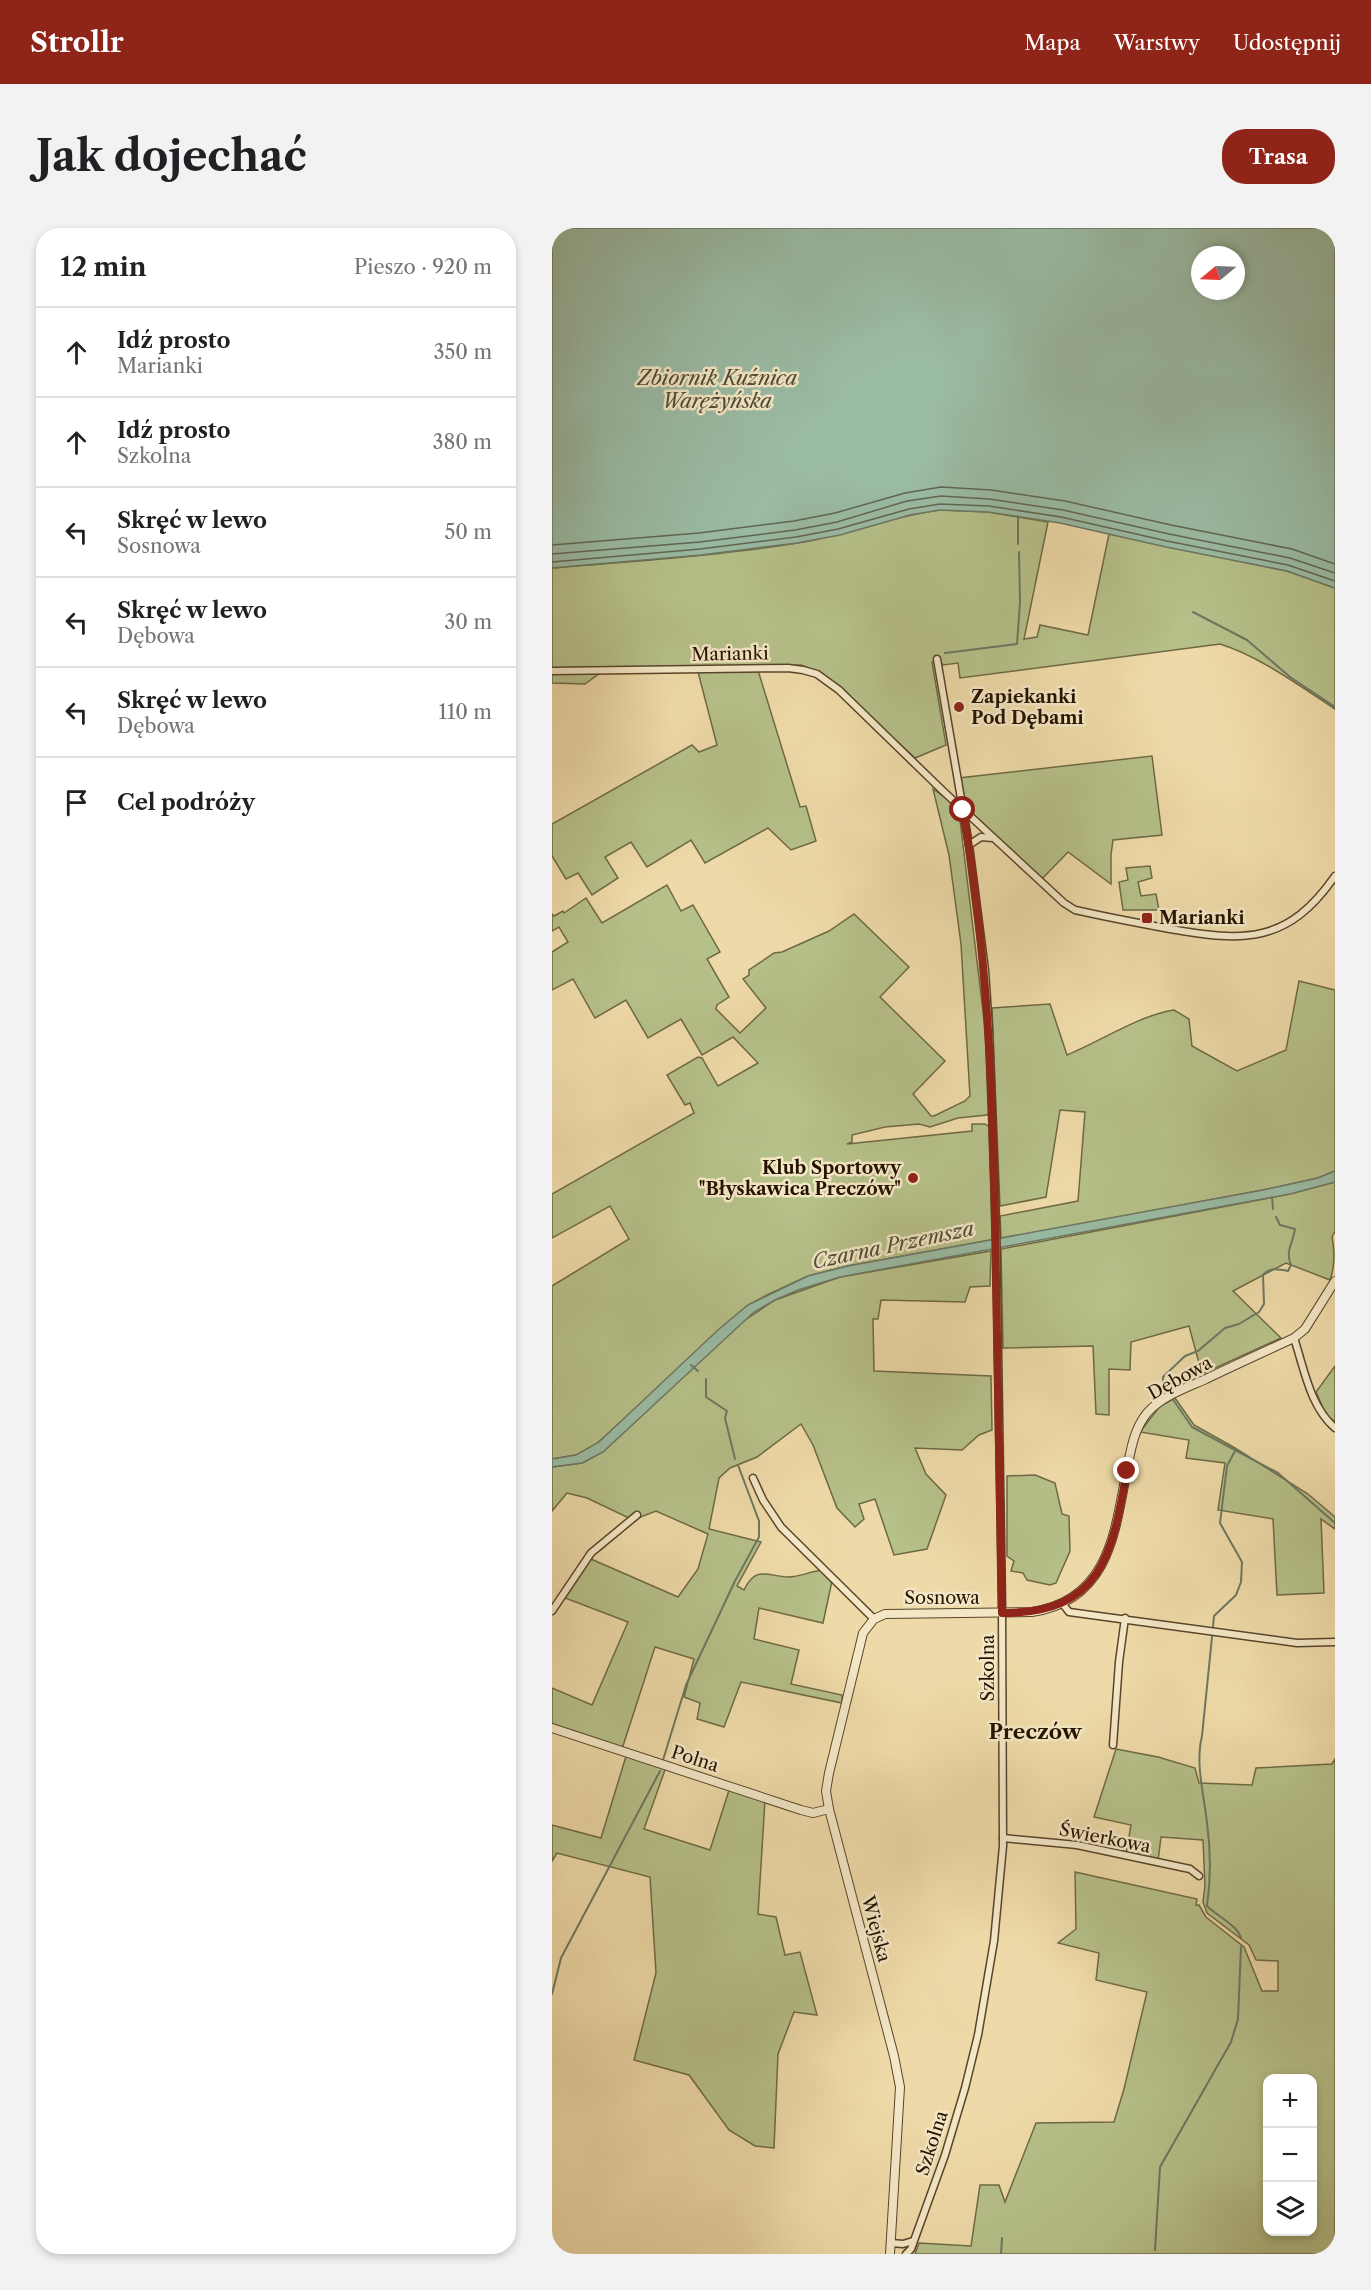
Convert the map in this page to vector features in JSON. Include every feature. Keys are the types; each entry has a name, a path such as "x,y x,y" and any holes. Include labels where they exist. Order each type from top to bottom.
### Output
{"street":[{"path":"937,658 969,845 981,837 993,838"},
{"name":"Marianki","path":"552,671 788,668 813,672 839,690 963,810 1068,907 1123,921 1209,935 1246,937 1276,928 1307,910 1335,876"},
{"name":"Szkolna","path":"906,2254 914,2241 951,2134 978,2035 994,1941 1003,1838 996,1221 988,1004 969,845"},
{"name":"Dębowa","path":"1062,1603 1089,1582 1110,1550 1134,1438 1148,1412 1167,1397 1294,1338 1305,1329 1335,1281"},
{"path":"1294,1338 1320,1413 1335,1428"},
{"path":"753,1478 763,1500 781,1527 874,1619"},
{"path":"552,1611 591,1553 637,1515"},
{"path":"1062,1603 1069,1612 1297,1643 1335,1642"},
{"name":"Sosnowa","path":"874,1619 885,1614 897,1613 1042,1611 1062,1603"},
{"path":"1113,1745 1119,1662 1125,1618"},
{"name":"Wiejska","path":"874,1619 863,1633 860,1643 826,1791 900,2087 890,2254"},
{"name":"Polna","path":"552,1728 801,1810 813,1813 829,1809"},
{"name":"Świerkowa","path":"1003,1838 1077,1845 1190,1869 1199,1876"},
{"path":"891,2243 903,2244 914,2241"}],"green space":[{"path":"940,510 988,512 1048,522 1024,639 1037,637 1040,625 1088,635 1109,534 1287,571 1335,588 1335,709 1294,681 1250,656 1220,644 960,678 958,663 943,665 939,660 932,662 946,745 915,758 823,674 801,665 757,667 800,807 806,806 816,841 791,850 768,828 705,863 691,840 647,867 631,842 605,857 618,878 592,895 578,873 566,879 552,856 552,824 692,745 699,752 717,745 697,668 607,668 585,684 552,683 552,568 767,548"},
{"path":"1152,756 1162,835 1113,840 1111,884 1068,852 1041,880 966,809 959,778"},
{"path":"933,789 946,798 959,812 987,1044 990,1112 987,1115 958,1118 930,1127 919,1124 885,1127 852,1135 852,1142 847,1144 972,1131 972,1124 985,1124 989,1127 992,1240 848,1266 808,1276 767,1295 748,1305 592,1448 576,1455 552,1459 552,1286 629,1239 610,1206 552,1238 552,1194 694,1113 690,1103 685,1105 667,1075 698,1057 702,1058 718,1086 758,1063 733,1037 702,1055 681,1019 648,1038 626,1000 595,1018 573,979 552,990 552,952 568,942 559,927 552,931 552,914 554,916 563,911 564,913 586,898 602,923 667,885 681,911 693,905 720,952 707,959 729,997 717,1005 716,1009 740,1033 766,1008 743,979 749,975 749,970 774,953 782,952 829,931 854,914 909,967 880,997 945,1061 913,1094 931,1116 934,1116 965,1101 970,1096 961,944 949,855"},
{"path":"1150,866 1152,878 1138,882 1141,896 1156,894 1159,910 1123,910 1119,882 1128,880 1126,868"},
{"path":"1299,981 1335,990 1335,1171 1318,1178 1263,1190 1001,1239 1000,1216 1078,1201 1085,1112 1060,1110 1046,1197 1000,1206 992,1008 1050,1004 1067,1055 1148,1017 1174,1010 1189,1019 1192,1046 1237,1071 1286,1050"},
{"path":"1335,1182 1335,1231 1332,1237 1334,1259 1330,1280 1286,1263 1233,1291 1281,1338 1202,1374 1189,1326 1131,1342 1130,1370 1109,1369 1109,1415 1096,1414 1093,1346 1003,1348 1001,1249 1290,1194"},
{"path":"991,1251 990,1286 970,1287 965,1302 881,1300 878,1319 873,1319 874,1371 991,1376 992,1430 979,1435 962,1450 915,1448 926,1474 946,1495 927,1549 894,1555 875,1499 859,1504 864,1519 855,1527 837,1508 813,1445 801,1424 757,1457 730,1468 719,1478 709,1529 761,1542 737,1586 744,1590 753,1577 763,1574 792,1577 821,1570 832,1581 823,1623 759,1608 754,1639 799,1650 791,1684 842,1695 842,1703 741,1682 724,1727 697,1719 700,1703 684,1697 694,1659 655,1647 622,1749 552,1724 552,1688 592,1705 628,1622 565,1598 591,1559 678,1597 698,1569 708,1534 656,1511 633,1520 587,1498 567,1493 552,1511 552,1467 582,1463 603,1452 742,1322 775,1300 840,1277"},
{"path":"1335,1366 1335,1422 1326,1415 1316,1392"},
{"path":"1175,1398 1194,1425 1308,1494 1335,1517 1335,1529 1321,1519 1324,1593 1277,1595 1273,1519 1218,1510 1225,1463 1186,1458 1189,1440 1140,1432 1160,1406"},
{"path":"1035,1475 1055,1483 1062,1514 1069,1516 1070,1551 1056,1583 1050,1585 1027,1580 1023,1573 1011,1571 1014,1561 1007,1556 1007,1476"},
{"path":"1116,1749 1158,1757 1195,1768 1199,1783 1252,1785 1256,1768 1332,1764 1335,1759 1335,2254 915,2254 919,2243 971,2246 980,2185 999,2185 1005,2202 1036,2123 1114,2122 1147,1992 1096,1980 1099,1953 1058,1943 1076,1929 1075,1872 1197,1899 1196,1905 1199,1905 1206,1917 1244,1947 1262,1991 1278,1991 1278,1961 1256,1960 1249,1945 1207,1913 1203,1902 1205,1886 1203,1840 1161,1837 1158,1861 1126,1854 1131,1825 1094,1817"},
{"path":"627,1753 666,1767 644,1829 710,1850 730,1787 765,1800 758,1914 776,1917 785,1955 800,1952 817,2015 794,2012 778,2054 774,2148 755,2146 729,2130 689,2075 634,2060 656,1973 650,1877 557,1853 552,1861 552,1825 601,1838"}],"water":[{"name":"Zbiornik Kuźnica Warężyńska","path":"552,228 1335,228 1335,588 1287,571 1060,523 988,512 940,510 910,515 840,535 701,555 552,568"},
{"path":"1335,1171 1335,1182 1290,1194 840,1277 798,1290 754,1312 603,1452 582,1463 552,1467 552,1459 576,1455 599,1442 719,1329 748,1305 808,1276 848,1266 1263,1190 1318,1178"}],"waterway":[{"path":"1018,516 1018,544"},
{"path":"945,653 1017,644 1020,602 1019,552"},
{"path":"1193,612 1247,640 1290,677 1335,707"},
{"path":"1272,1197 1273,1209"},
{"path":"1168,1392 1163,1377 1185,1356 1198,1351 1225,1328 1239,1324 1259,1312 1264,1304 1263,1275 1271,1270 1288,1271 1291,1265 1289,1251 1295,1229 1280,1225 1276,1217"},
{"path":"691,1365 698,1371"},
{"path":"706,1379 706,1397 727,1411 725,1418 735,1459"},
{"path":"1172,1398 1192,1427 1278,1473 1335,1523"},
{"path":"1213,1627 1214,1616 1236,1595 1241,1582 1242,1562 1220,1523 1227,1466 1235,1451"},
{"path":"663,1760 686,1685 735,1581 759,1537 759,1521 738,1465"},
{"path":"1212,1637 1199,1757 1210,1855 1207,1906 1231,1925 1241,1938"},
{"path":"552,1994 561,1958 660,1771"},
{"path":"1155,2250 1160,2167 1231,2042 1238,2019 1241,1947"},
{"path":"1001,2254 1002,2238"}],"place":[{"name":"Zapiekanki Pod Dębami","path":"959,707"},
{"name":"Marianki","path":"1147,918"},
{"name":"Klub Sportowy \"Błyskawica Preczów\"","path":"913,1178"}],"district":[{"name":"Preczów","path":"1035,1731"}],"route":[{"path":"963,810 985,970 989,1030 993,1118 1002,1613 1042,1611 1062,1603 1089,1582 1110,1550 1127,1471"}],"water label":[{"name":"Czarna Przemsza","path":"893,1245"}]}
